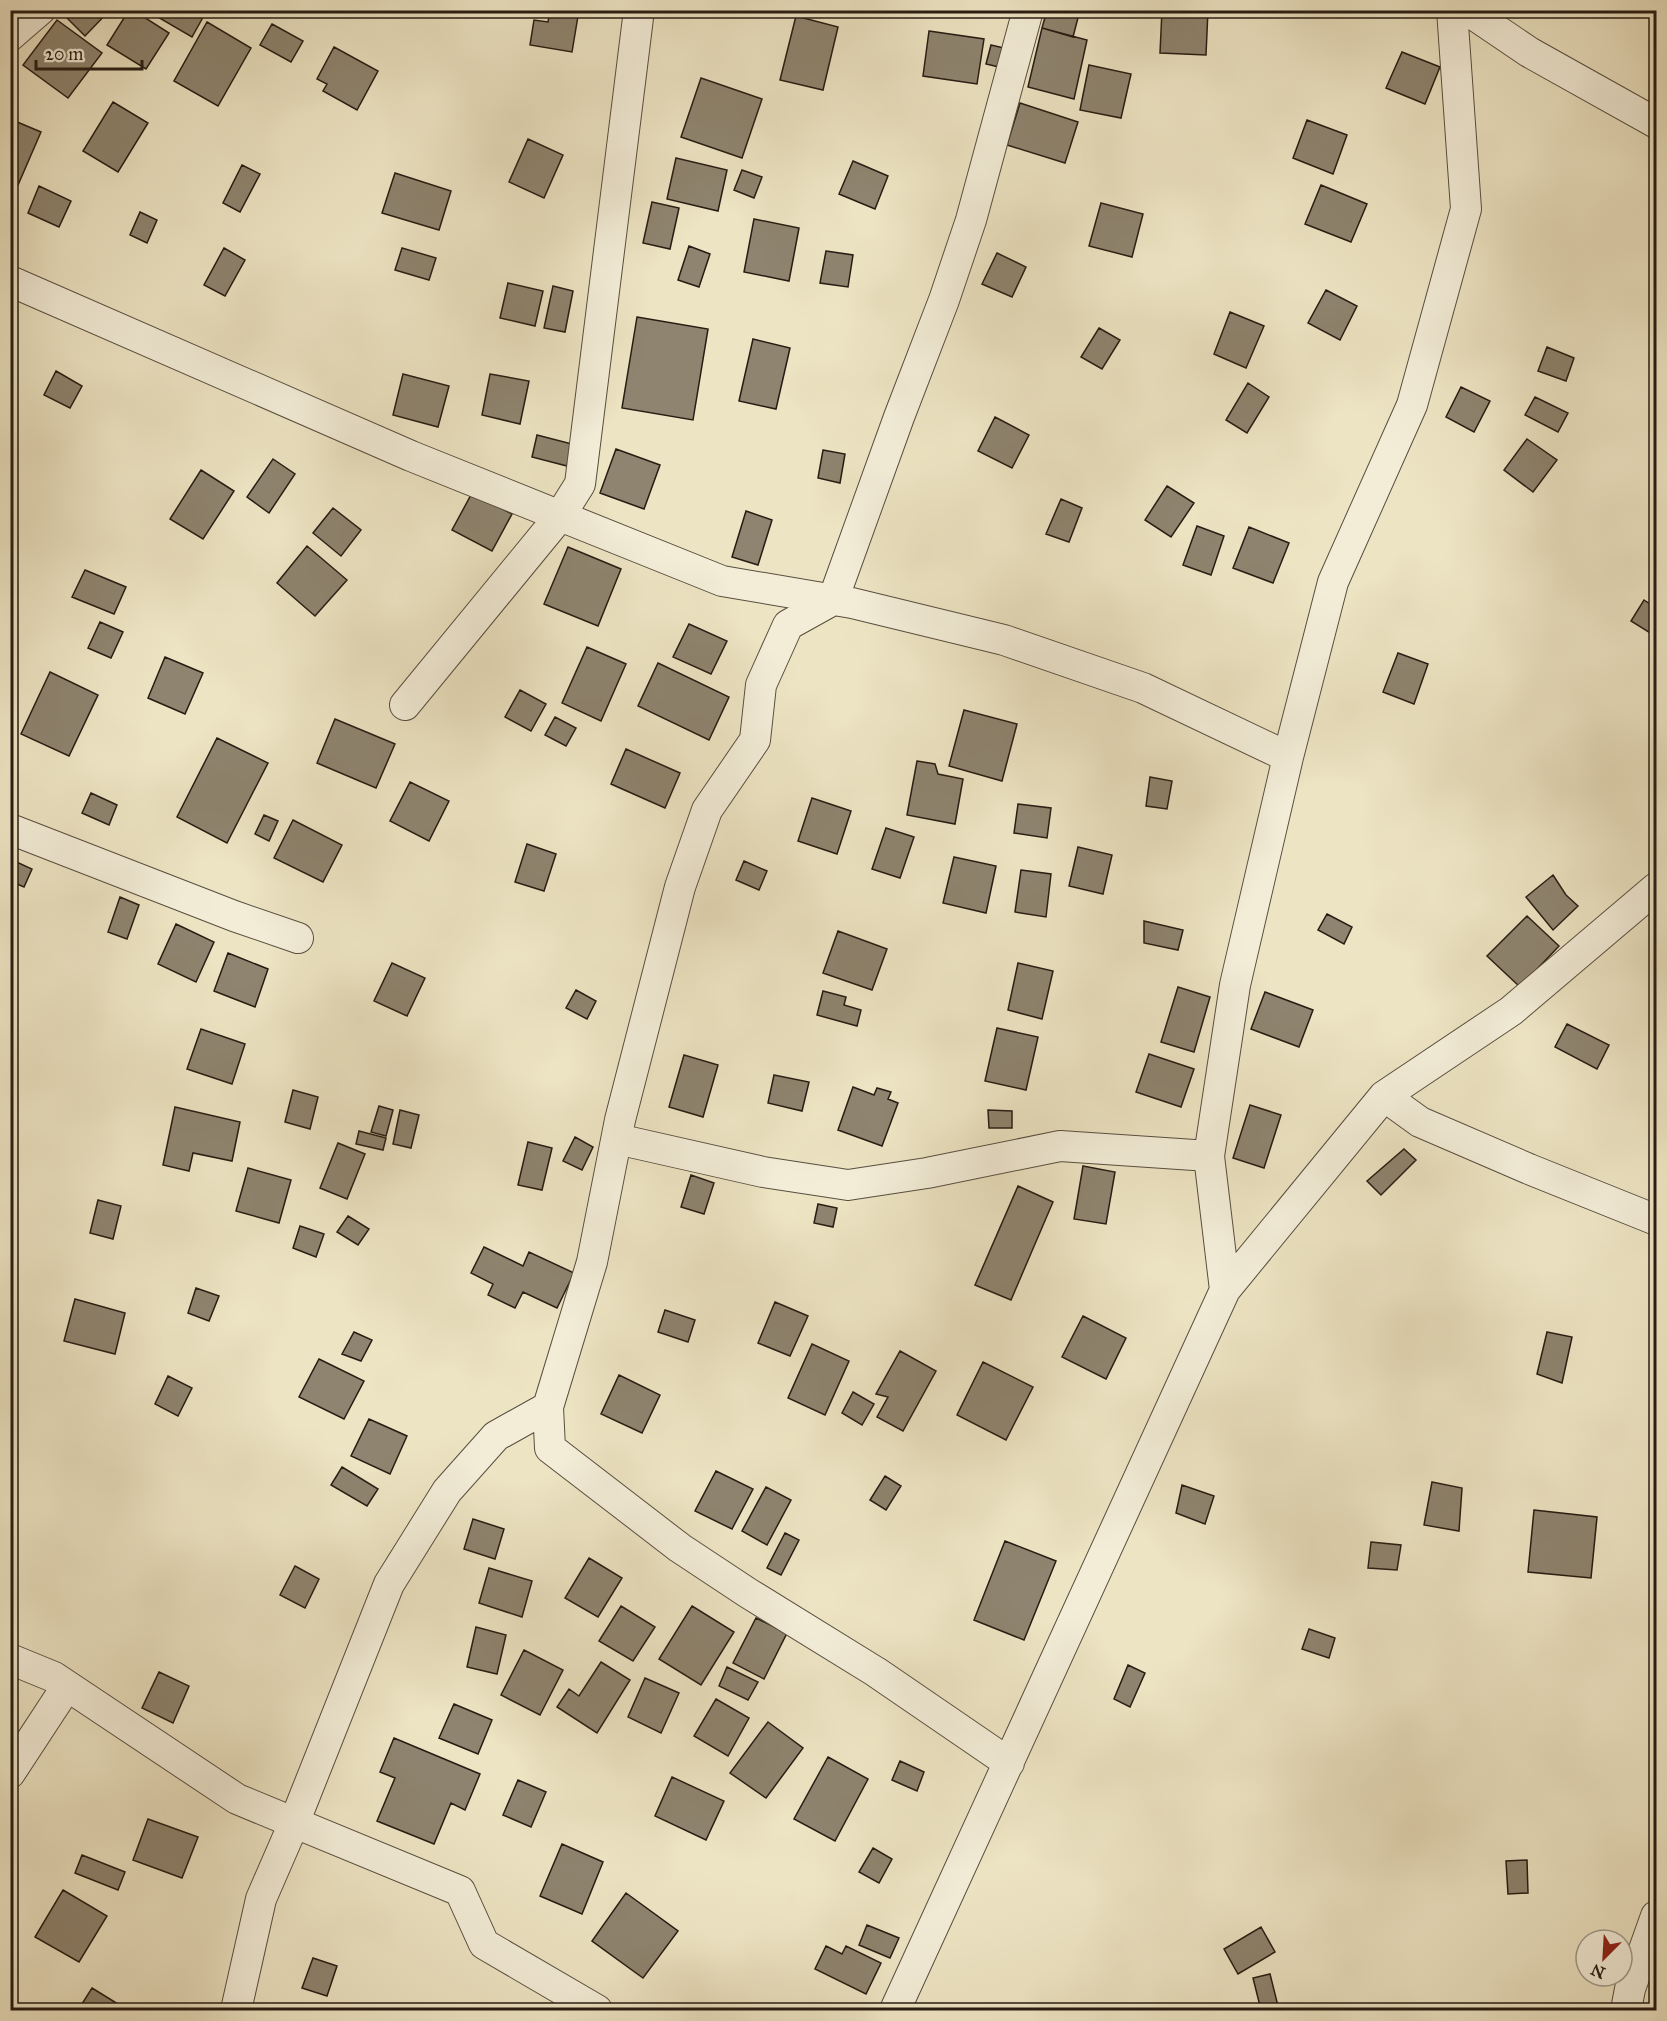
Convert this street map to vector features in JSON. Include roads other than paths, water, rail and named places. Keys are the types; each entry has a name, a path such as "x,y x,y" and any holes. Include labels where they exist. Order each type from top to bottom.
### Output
{"street":[{"path":"10,36 40,10"},
{"path":"405,705 560,516 580,484 639,10"},
{"path":"1009,1763 876,1672 680,1548 550,1448 548,1407 592,1262 617,1139 681,887 707,810 754,740 761,685 788,625 832,600 968,230 1028,10"},
{"path":"1225,1290 1209,1156 1235,985 1288,757 1333,582 1412,405 1466,209 1452,10"},
{"path":"1467,10 1529,52 1656,123"},
{"path":"10,281 411,456 722,581 852,603 1004,640 1143,688 1288,757"},
{"path":"10,829 234,916 298,938"},
{"path":"895,2010 1225,1290 1384,1096 1511,1011 1656,888"},
{"path":"1384,1096 1420,1122 1656,1220"},
{"path":"617,1139 764,1172 848,1185 927,1173 1060,1146 1209,1156"},
{"path":"236,2010 261,1899 389,1584 447,1491 496,1436 548,1407"},
{"path":"10,1659 54,1677 237,1799 460,1891 484,1944 567,2003 597,2010"},
{"path":"10,1773 68,1686"},
{"path":"1626,2010 1630,1989 1656,1916"}]}
